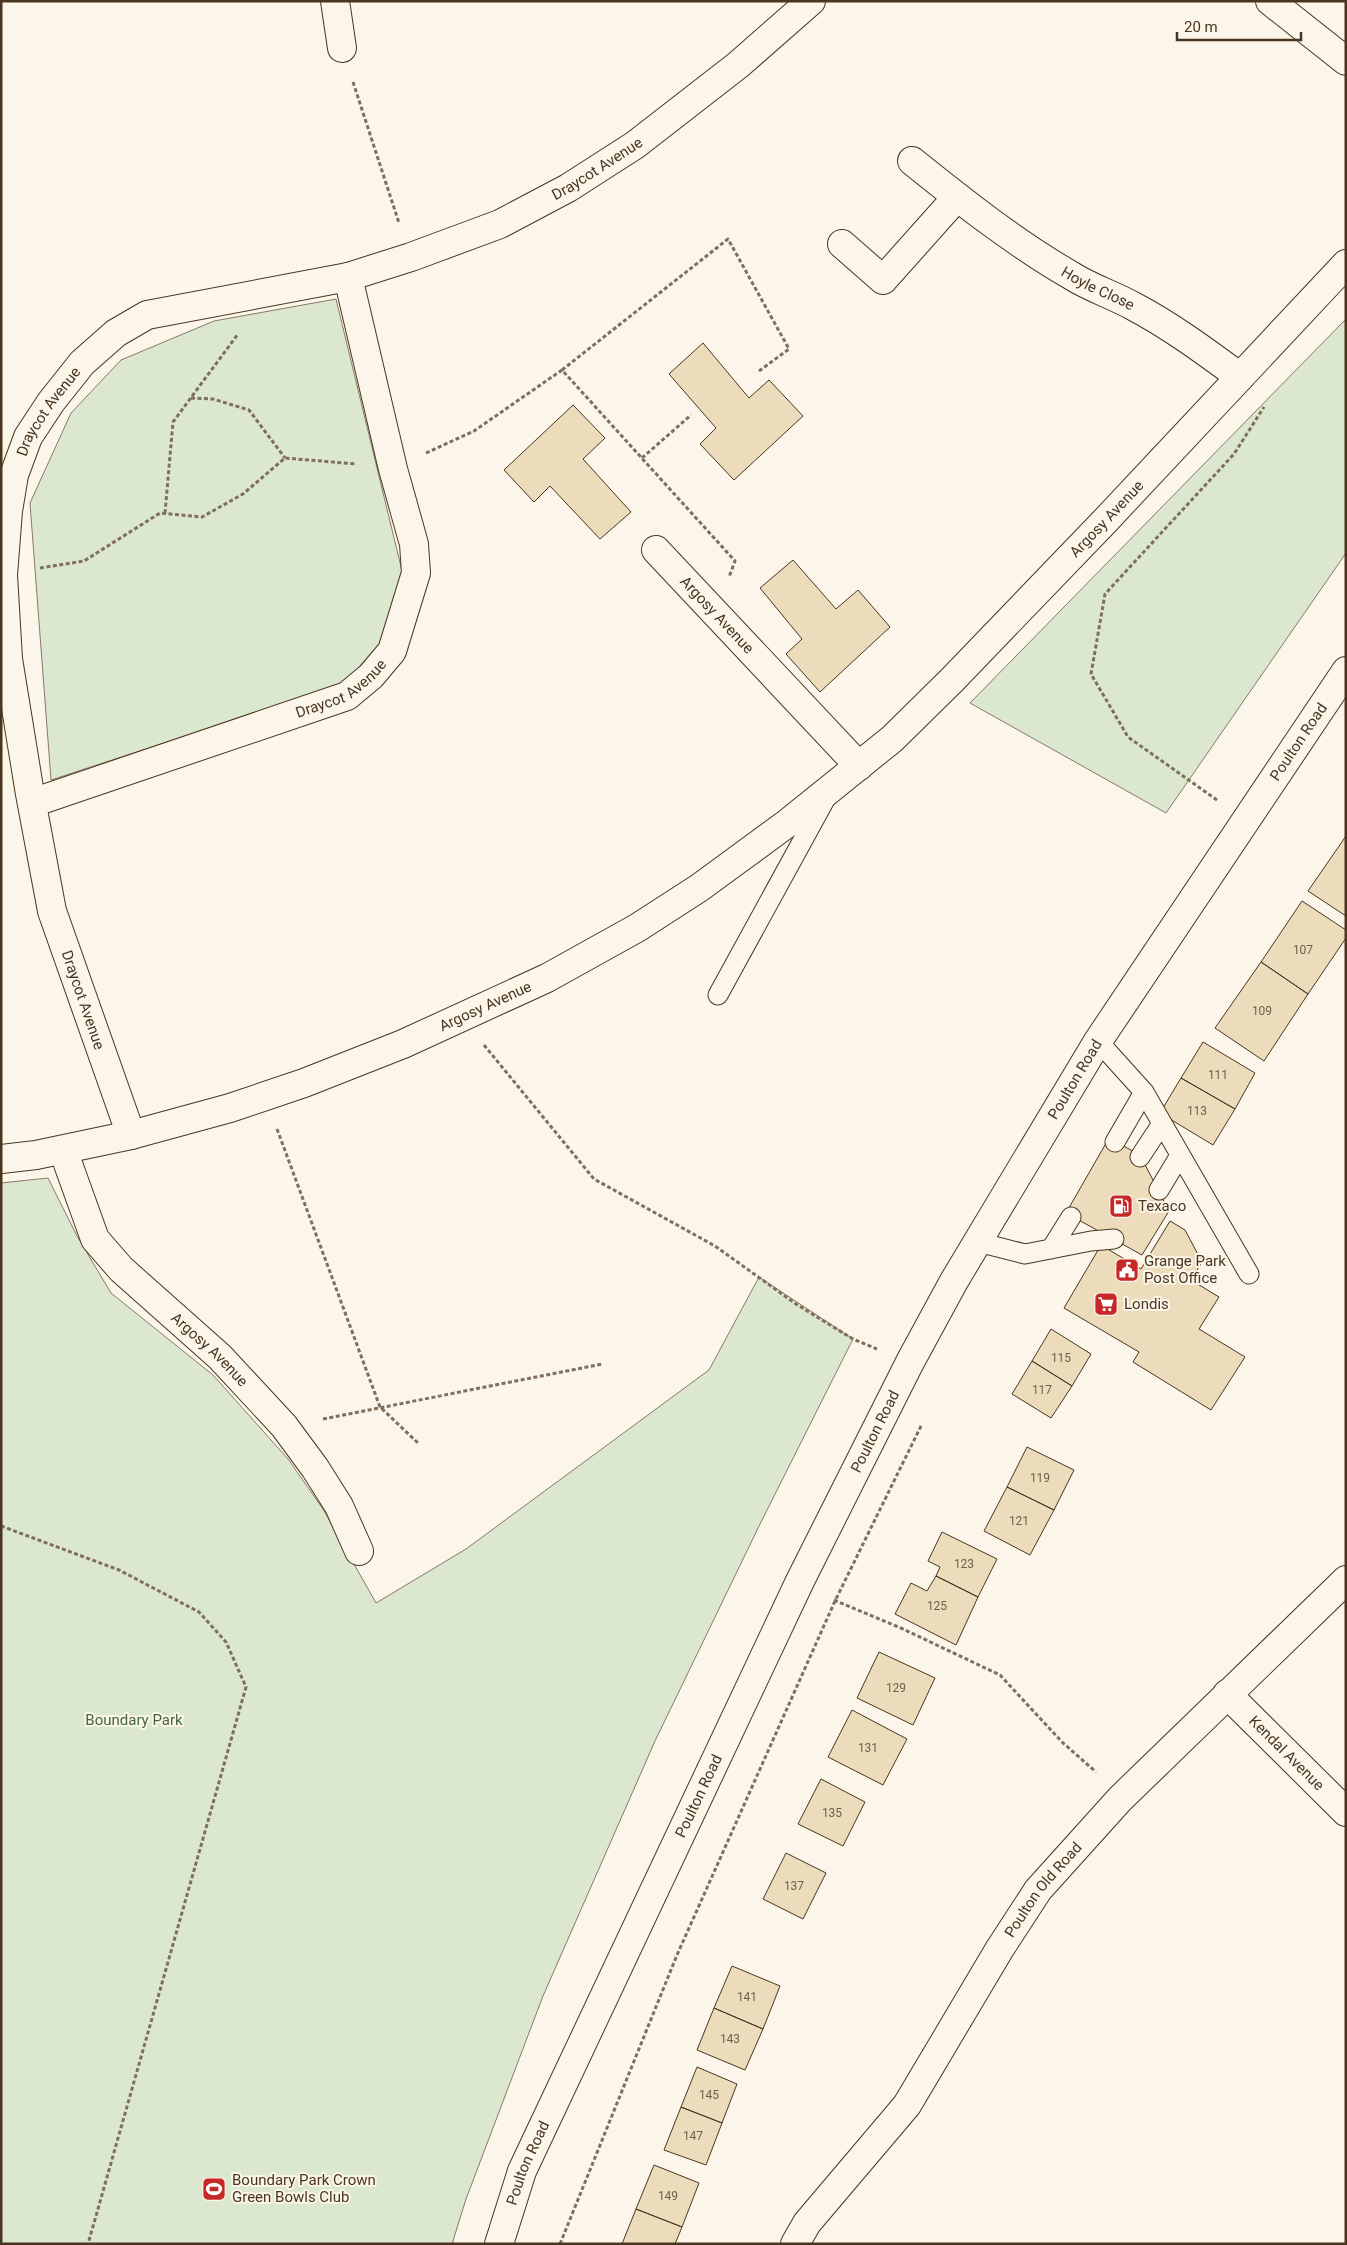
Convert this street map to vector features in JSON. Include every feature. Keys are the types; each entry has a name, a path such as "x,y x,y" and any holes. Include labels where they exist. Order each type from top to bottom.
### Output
{"street":[{"path":"334,1 342,48"},
{"name":"Draycot Avenue","path":"131,1135 52,911 8,659 2,574 8,511 14,475 28,437 51,402 82,363 116,333 147,315 348,277 411,257 500,224 568,188 618,155 694,100 811,1"},
{"path":"1270,1 1346,61"},
{"name":"Hoyle Close","path":"912,161 957,197 1041,257 1074,278 1133,306 1188,339 1240,377"},
{"path":"842,244 883,280 957,197"},
{"name":"Argosy Avenue","path":"1,1159 63,1150 131,1135 304,1083 403,1044 547,978 637,928 699,888 789,822 892,739 952,680 1346,264"},
{"name":"Draycot Avenue","path":"32,803 347,696 371,676 392,651 416,573 414,544 393,469 348,277"},
{"name":"Argosy Avenue","path":"656,550 859,766"},
{"name":"Poulton Road","path":"499,2244 522,2171 800,1581 910,1362 978,1242 1098,1041 1346,671"},
{"name":"Argosy Avenue","path":"63,1150 95,1239 121,1269 220,1357 284,1426 315,1468 339,1506 359,1551"},
{"name":"Poulton Old Road","path":"795,2244 807,2223 907,2105 999,1950 1038,1890 1120,1799 1346,1580"},
{"name":"Kendal Avenue","path":"1227,1694 1346,1812"}],"lane":[{"path":"718,995 833,786"},
{"path":"1098,1041 1144,1092 1179,1157 1249,1274"},
{"path":"1115,1142 1144,1092"},
{"path":"1140,1157 1161,1125"},
{"path":"1159,1190 1179,1157"},
{"path":"1051,1249 1071,1217"},
{"path":"978,1242 1025,1254 1101,1237"}],"path":[{"path":"342,48 411,257"},
{"path":"2,574 84,561 160,513 202,517 243,494 285,458 329,460 393,469 474,431 562,370 728,239 790,349 759,371"},
{"path":"165,514 173,422 272,290"},
{"path":"562,370 734,561 717,615"},
{"path":"1240,377 1267,402 1234,454 1105,594 1091,674 1128,738 1246,820"},
{"path":"190,398 213,399 249,410 285,458"},
{"path":"642,458 691,415"},
{"path":"462,1017 594,1179 715,1246 796,1304 853,1339 910,1362"},
{"path":"265,1096 380,1407 418,1443"},
{"path":"284,1426 602,1364"},
{"path":"560,2244 677,1955 835,1600 923,1422"},
{"path":"1,1526 119,1570 199,1612 226,1642 246,1687 88,2244"},
{"path":"800,1581 835,1600 929,1641 1000,1675 1120,1799"}],"green space":[{"path":"336,299 404,579 382,641 344,684 51,780 30,503 71,413 121,360 214,321"},
{"path":"1346,319 1346,553 1166,813 970,703"},
{"name":"Boundary Park","path":"48,1178 77,1236 111,1293 213,1375 288,1459 323,1509 376,1603 466,1549 709,1370 759,1277 853,1339 761,1522 655,1741 543,1996 466,2199 452,2244 1,2244 1,1183"}],"building":[{"path":"703,343 749,398 769,380 803,416 734,480 700,444 716,428 669,374"},
{"path":"573,405 605,438 583,459 631,512 600,539 550,486 534,502 504,470"},
{"path":"793,560 836,609 858,590 890,627 820,692 786,654 802,639 760,588"},
{"path":"1346,836 1346,916 1308,891"},
{"path":"1302,901 1346,930 1346,938 1308,994 1261,962"},
{"path":"1261,962 1308,994 1264,1061 1215,1028"},
{"path":"1203,1042 1255,1073 1235,1109 1181,1078"},
{"path":"1181,1078 1235,1109 1213,1145 1160,1113"},
{"path":"1109,1138 1140,1155 1169,1211 1142,1255 1066,1213"},
{"path":"1170,1221 1185,1230 1202,1262 1191,1280 1219,1297 1199,1329 1245,1357 1211,1410 1133,1362 1139,1352 1064,1308 1101,1245 1141,1269"},
{"path":"1051,1329 1091,1354 1072,1386 1032,1361"},
{"path":"1032,1361 1072,1386 1051,1418 1012,1394"},
{"path":"1027,1447 1074,1470 1054,1510 1007,1487"},
{"path":"1007,1487 1054,1510 1030,1555 984,1531"},
{"path":"942,1532 997,1559 978,1597 936,1576 940,1567 928,1561"},
{"path":"936,1576 978,1597 956,1645 895,1614 911,1583 927,1591"},
{"path":"879,1652 935,1678 913,1725 857,1698"},
{"path":"852,1710 907,1739 883,1785 828,1757"},
{"path":"821,1779 865,1802 843,1846 798,1824"},
{"path":"786,1853 826,1873 803,1919 763,1899"},
{"path":"732,1966 780,1986 763,2029 714,2008"},
{"path":"714,2008 763,2029 745,2070 697,2050"},
{"path":"697,2067 737,2084 722,2123 681,2107"},
{"path":"681,2107 722,2123 706,2165 664,2150"},
{"path":"654,2165 699,2183 682,2227 636,2209"},
{"path":"636,2209 682,2227 675,2244 622,2244"}],"place":[{"name":"Texaco","path":"1121,1206"},
{"name":"Grange Park Post Office","path":"1127,1270"},
{"name":"Londis","path":"1106,1304"},
{"name":"Boundary Park Crown Green Bowls Club","path":"214,2189"}]}
